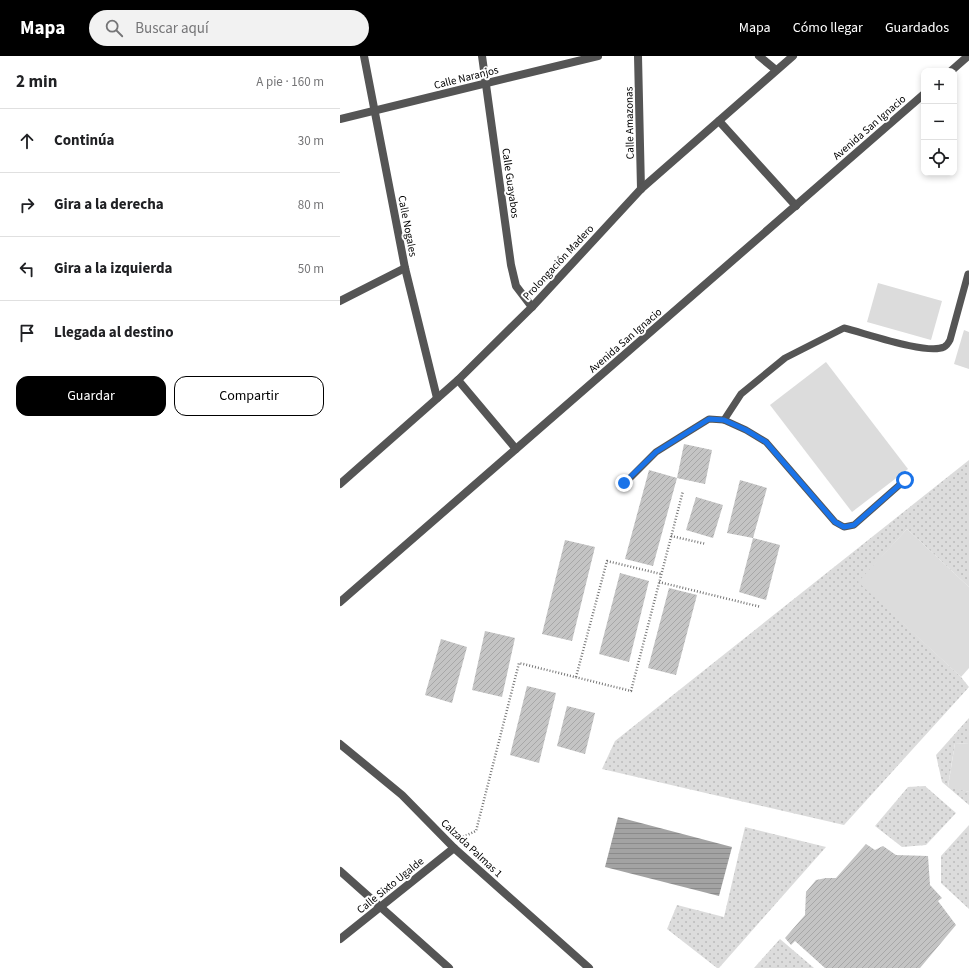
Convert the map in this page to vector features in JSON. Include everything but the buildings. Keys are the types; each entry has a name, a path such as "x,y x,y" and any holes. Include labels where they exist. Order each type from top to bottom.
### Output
{"street":[{"name":"Calle Nogales","path":"364,56 405,268 437,398"},
{"name":"Calle Guayabos","path":"482,56 511,265 516,286 532,307"},
{"name":"Calle Naranjos","path":"340,119 598,56"},
{"name":"Calle Amazonas","path":"638,56 641,189"},
{"path":"759,56 776,70"},
{"name":"Prolongación Madero","path":"340,484 458,380 532,307 641,189 793,56"},
{"path":"954,68 968,56"},
{"name":"Avenida San Ignacio","path":"340,602 921,97"},
{"path":"719,121 796,206"},
{"path":"340,301 405,268"},
{"path":"458,380 516,449"},
{"name":"Calzada Palmas 1","path":"340,744 402,794 454,848 589,968"},
{"name":"Calle Sixto Ugalde","path":"340,939 454,848"},
{"path":"340,871 449,968"}],"lane":[{"path":"724,420 741,394 785,358 844,328 906,345 927,349 943,347 950,340 968,274"},
{"path":"624,483 656,452 709,419 724,420 746,430 766,442 835,522 844,527 854,525 905,480"}],"path":[{"path":"454,848 463,837 476,832 519,663 631,691 683,492"},
{"path":"671,536 706,544"},
{"path":"576,677 607,561 661,574"},
{"path":"659,582 761,607"}],"shaded area":[{"path":"878,283 942,301 931,340 867,322"},
{"path":"964,330 969,332 969,369 954,364"},
{"path":"826,362 908,469 852,512 770,405"},
{"path":"969,460 969,587 907,529 859,582 961,677 969,687 844,825 602,769 615,741"},
{"path":"907,529 969,587 969,668 961,677 858,582"},
{"path":"969,718 969,744 955,743 948,786 969,792 969,805 942,782 936,755"},
{"path":"955,743 969,744 969,792 948,787"},
{"path":"925,786 956,813 926,845 902,847 875,826 908,787"},
{"path":"618,817 732,847 719,896 605,867"},
{"path":"969,825 969,909 941,883 941,856"},
{"path":"745,827 826,847 719,968 717,968 667,929 677,905 724,917"},
{"path":"780,939 814,968 754,968"}],"route":[{"path":"624,483 656,452 709,419 724,420 746,430 766,442 835,522 844,527 854,525 905,480"}]}
